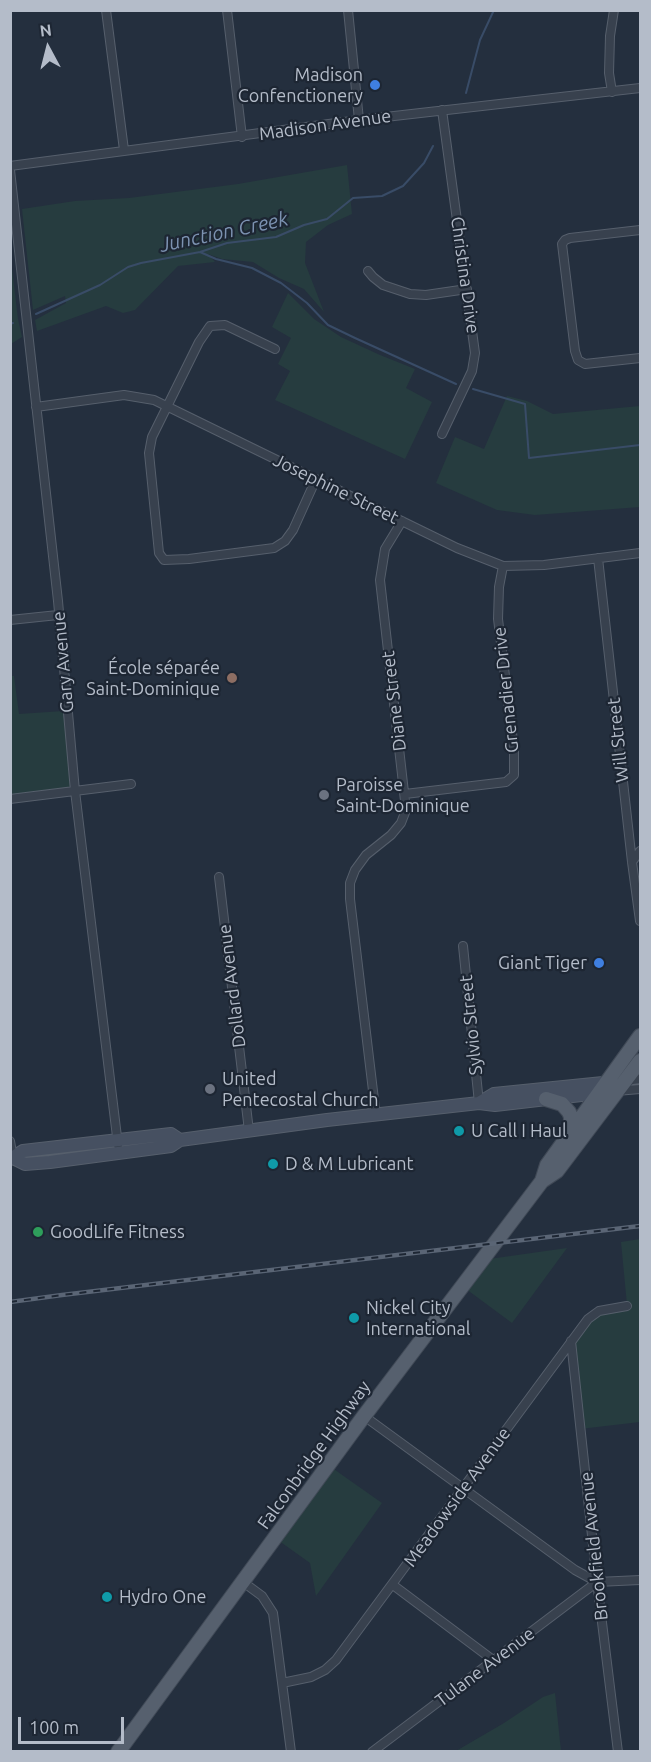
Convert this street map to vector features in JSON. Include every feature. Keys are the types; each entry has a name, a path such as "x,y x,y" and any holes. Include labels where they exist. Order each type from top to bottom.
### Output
{"main road":[{"name":"Falconbridge Highway","path":"118,1752 364,1416 542,1181 557,1171 612,1087 640,1036"},
{"name":"Falconbridge Highway","path":"542,1181 547,1165 570,1132 640,1061"},
{"path":"12,1158 25,1164 118,1153 171,1146 180,1140 479,1103 495,1105 546,1099 612,1087"},
{"path":"479,1103 494,1094 612,1087"},
{"path":"546,1099 566,1107 571,1117 570,1132"},
{"path":"12,1158 23,1151 171,1134 180,1140"}],"street":[{"path":"106,10 124,150"},
{"path":"228,10 242,137"},
{"path":"348,10 359,120"},
{"path":"612,92 609,73 614,10"},
{"name":"Madison Avenue","path":"10,168 124,150 242,137 359,120 640,88"},
{"name":"Christina Drive","path":"442,110 475,352 472,371 442,434"},
{"name":"Gary Avenue","path":"10,168 75,791 118,1153"},
{"path":"640,230 570,238 562,244 578,360 585,364 640,358"},
{"path":"368,272 383,285 410,294 426,295 467,289"},
{"path":"276,349 225,325 210,326 199,342 152,437 149,453 159,553 164,560 189,559 274,548 285,541 293,530 316,479"},
{"name":"Josephine Street","path":"36,407 124,395 154,400 458,548 503,566 544,564 640,553"},
{"name":"Diane Street","path":"376,1116 350,883 355,870 366,855 391,835 401,823 406,810 380,580 385,549 402,521"},
{"name":"Will Street","path":"598,558 640,921"},
{"name":"Grenadier Drive","path":"405,794 506,782 514,775 514,749 498,619 499,587 503,566"},
{"path":"10,620 58,615"},
{"path":"10,799 131,784"},
{"path":"632,862 640,851"},
{"name":"Dollard Avenue","path":"219,877 249,1131"},
{"name":"Sylvio Street","path":"463,946 479,1103"},
{"path":"612,1087 640,1079"},
{"path":"612,1087 640,1089"},
{"path":"10,1141 12,1158"},
{"name":"Meadowside Avenue","path":"282,1683 311,1677 331,1666 346,1649 462,1488 593,1314 605,1309 627,1306"},
{"name":"Brookfield Avenue","path":"571,1341 618,1752"},
{"path":"364,1416 575,1570 597,1582 640,1580"},
{"path":"243,1582 262,1596 273,1613 291,1752"},
{"name":"Tulane Avenue","path":"372,1752 597,1582"},
{"path":"393,1585 493,1660"}],"green space":[{"path":"347,165 352,214 328,225 306,242 305,263 324,312 304,289 279,278 253,262 222,259 208,254 215,262 178,266 135,310 123,313 106,306 37,331 35,320 66,303 65,296 33,310 22,209 75,201 129,198 238,184"},
{"path":"10,251 22,337 11,344"},
{"path":"288,293 314,319 341,337 415,369 406,388 432,402 405,459 275,400 290,371 278,364 291,338 272,327"},
{"path":"507,396 527,401 553,414 640,406 640,507 535,515 497,510 436,483 455,437 484,449"},
{"path":"10,676 14,676 19,714 64,711 71,786 67,789 11,796"},
{"path":"640,1239 640,1422 580,1429 570,1340 588,1319 627,1305 621,1242"},
{"path":"567,1248 512,1323 462,1286 482,1260"},
{"path":"328,1465 382,1503 316,1596 310,1563 275,1538"},
{"path":"555,1693 561,1751 456,1751 543,1697"}],"waterway":[{"name":"Junction Creek","path":"466,93 480,40 494,10"},
{"name":"Junction Creek","path":"36,314 100,285 128,267 200,252 227,243 276,237 304,225 327,219 353,198 382,196 403,186 424,163 433,146"},
{"path":"200,252 216,259 252,268 281,283 307,303 328,325 456,384"},
{"name":"Junction Creek","path":"473,389 525,404 529,458 640,445"}],"railway":[{"path":"10,1302 640,1226"}],"place":[{"name":"Madison Confenctionery","path":"375,85"},
{"name":"École séparée Saint-Dominique","path":"232,678"},
{"name":"Paroisse Saint-Dominique","path":"324,795"},
{"name":"Giant Tiger","path":"599,963"},
{"name":"United Pentecostal Church","path":"210,1089"},
{"name":"U Call I Haul","path":"459,1131"},
{"name":"D & M Lubricant","path":"273,1164"},
{"name":"GoodLife Fitness","path":"38,1232"},
{"name":"Nickel City International","path":"354,1318"},
{"name":"Hydro One","path":"107,1597"}]}
